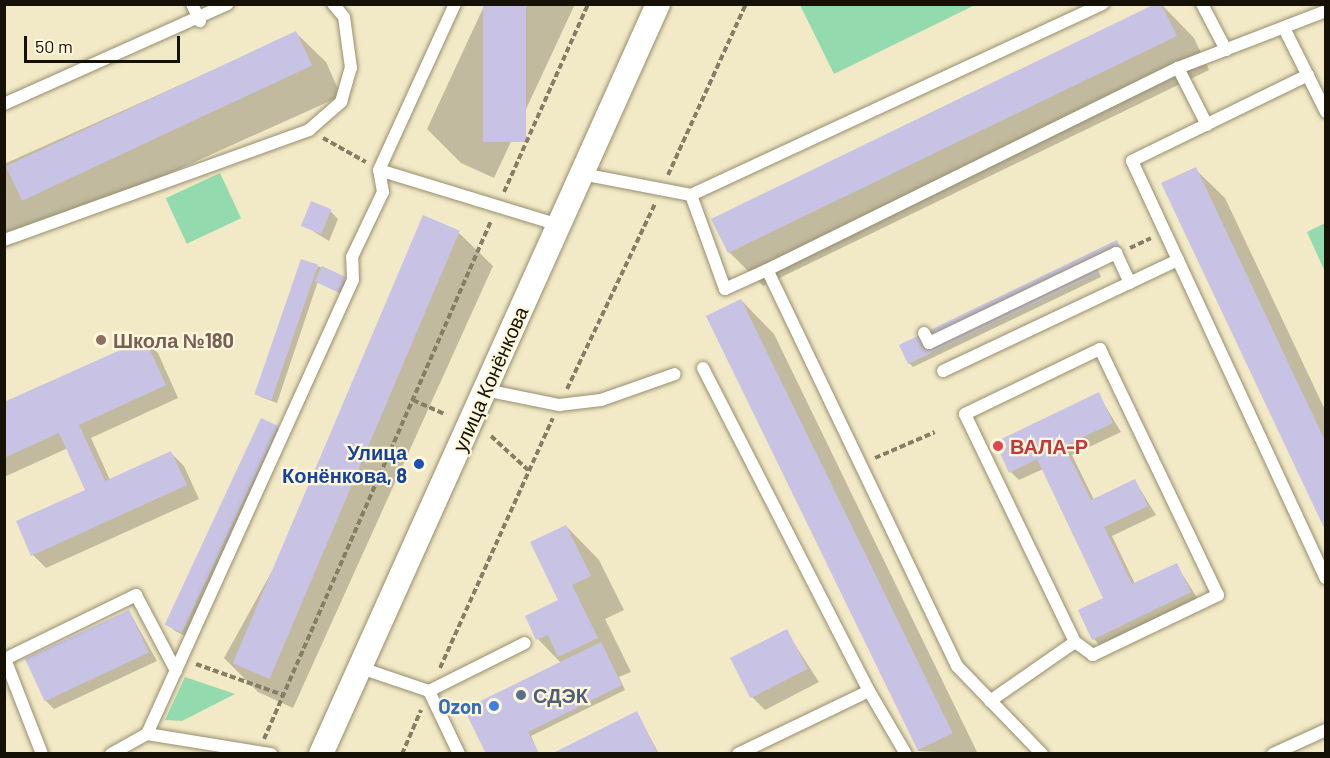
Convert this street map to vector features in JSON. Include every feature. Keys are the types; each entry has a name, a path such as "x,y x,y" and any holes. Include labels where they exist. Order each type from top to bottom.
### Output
{"street":[{"name":"улица Конёнкова","path":"321,753 658,4"}],"lane":[{"path":"192,4 200,21"},
{"path":"4,104 200,21 228,4"},
{"path":"4,240 309,130 341,102 351,68 344,17 333,4"},
{"path":"147,734 353,280 352,257 383,192 380,170 455,4"},
{"path":"582,174 691,195 1103,4"},
{"path":"1202,4 1226,50"},
{"path":"691,195 725,289 1178,68 1326,11"},
{"path":"1284,27 1326,112"},
{"path":"1178,68 1207,125"},
{"path":"1308,75 1132,160 1326,578"},
{"path":"380,170 499,203 560,225"},
{"path":"924,333 929,343 1116,254 1130,283"},
{"path":"943,371 1178,260"},
{"path":"767,270 957,666 1042,753"},
{"path":"1100,349 1218,595 1093,655 1075,642 965,414 1100,349"},
{"path":"703,368 869,692 906,753"},
{"path":"485,390 559,405 601,400 675,374"},
{"path":"42,753 4,659 136,595 178,665"},
{"path":"990,701 1075,642"},
{"path":"429,691 525,643"},
{"path":"361,668 429,691 459,753"},
{"path":"738,753 869,692"},
{"path":"1273,753 1326,730"},
{"path":"111,753 147,734 265,753"},
{"path":"446,753 453,740"}],"path":[{"path":"265,753 283,695 588,4"},
{"path":"402,753 528,470 661,191 746,4"},
{"path":"309,130 380,170"},
{"path":"1143,276 1130,248 1165,231"},
{"path":"413,400 446,415"},
{"path":"860,465 935,432"},
{"path":"490,436 528,470"},
{"path":"178,665 283,695"},
{"path":"351,753 363,753"}],"green space":[{"path":"800,5 975,5 834,74"},
{"path":"220,173 241,218 187,244 166,198"},
{"path":"1325,223 1325,272 1307,232"},
{"path":"185,677 235,694 182,721 165,720"}],"building":[{"path":"483,4 526,4 526,142 483,142"},
{"path":"1155,4 1161,4 1177,36 728,253 711,219"},
{"path":"296,31 312,65 22,201 6,166"},
{"path":"1196,167 1326,443 1326,532 1161,183"},
{"path":"311,201 331,209 321,234 301,226"},
{"path":"423,215 460,231 270,679 233,663"},
{"path":"1117,240 1120,248 1093,262 1098,273 908,364 899,345"},
{"path":"301,259 318,265 271,400 254,394"},
{"path":"322,266 346,277 338,292 315,281"},
{"path":"741,299 953,733 918,750 706,316"},
{"path":"145,339 166,385 79,425 105,481 171,451 187,485 31,556 16,521 85,490 59,433 4,458 4,402"},
{"path":"1099,392 1113,423 1064,446 1091,500 1135,479 1148,506 1104,527 1132,584 1177,563 1191,592 1092,640 1078,610 1103,598 1037,459 1009,473 995,442"},
{"path":"261,418 278,426 182,633 165,625"},
{"path":"566,525 591,576 572,585 598,638 558,657 548,635 536,640 525,616 558,600 530,542"},
{"path":"129,610 149,653 45,701 25,659"},
{"path":"787,629 807,669 750,698 730,658"},
{"path":"601,642 622,685 528,732 539,754 486,754 464,709"},
{"path":"637,711 658,754 551,754"}],"place":[{"name":"Школа №180","path":"101,340"},
{"name":"ВАЛА-Р","path":"998,446"},
{"name":"Улица Конёнкова, 8","path":"419,464"},
{"name":"СДЭК","path":"521,695"},
{"name":"Ozon","path":"494,706"}]}
